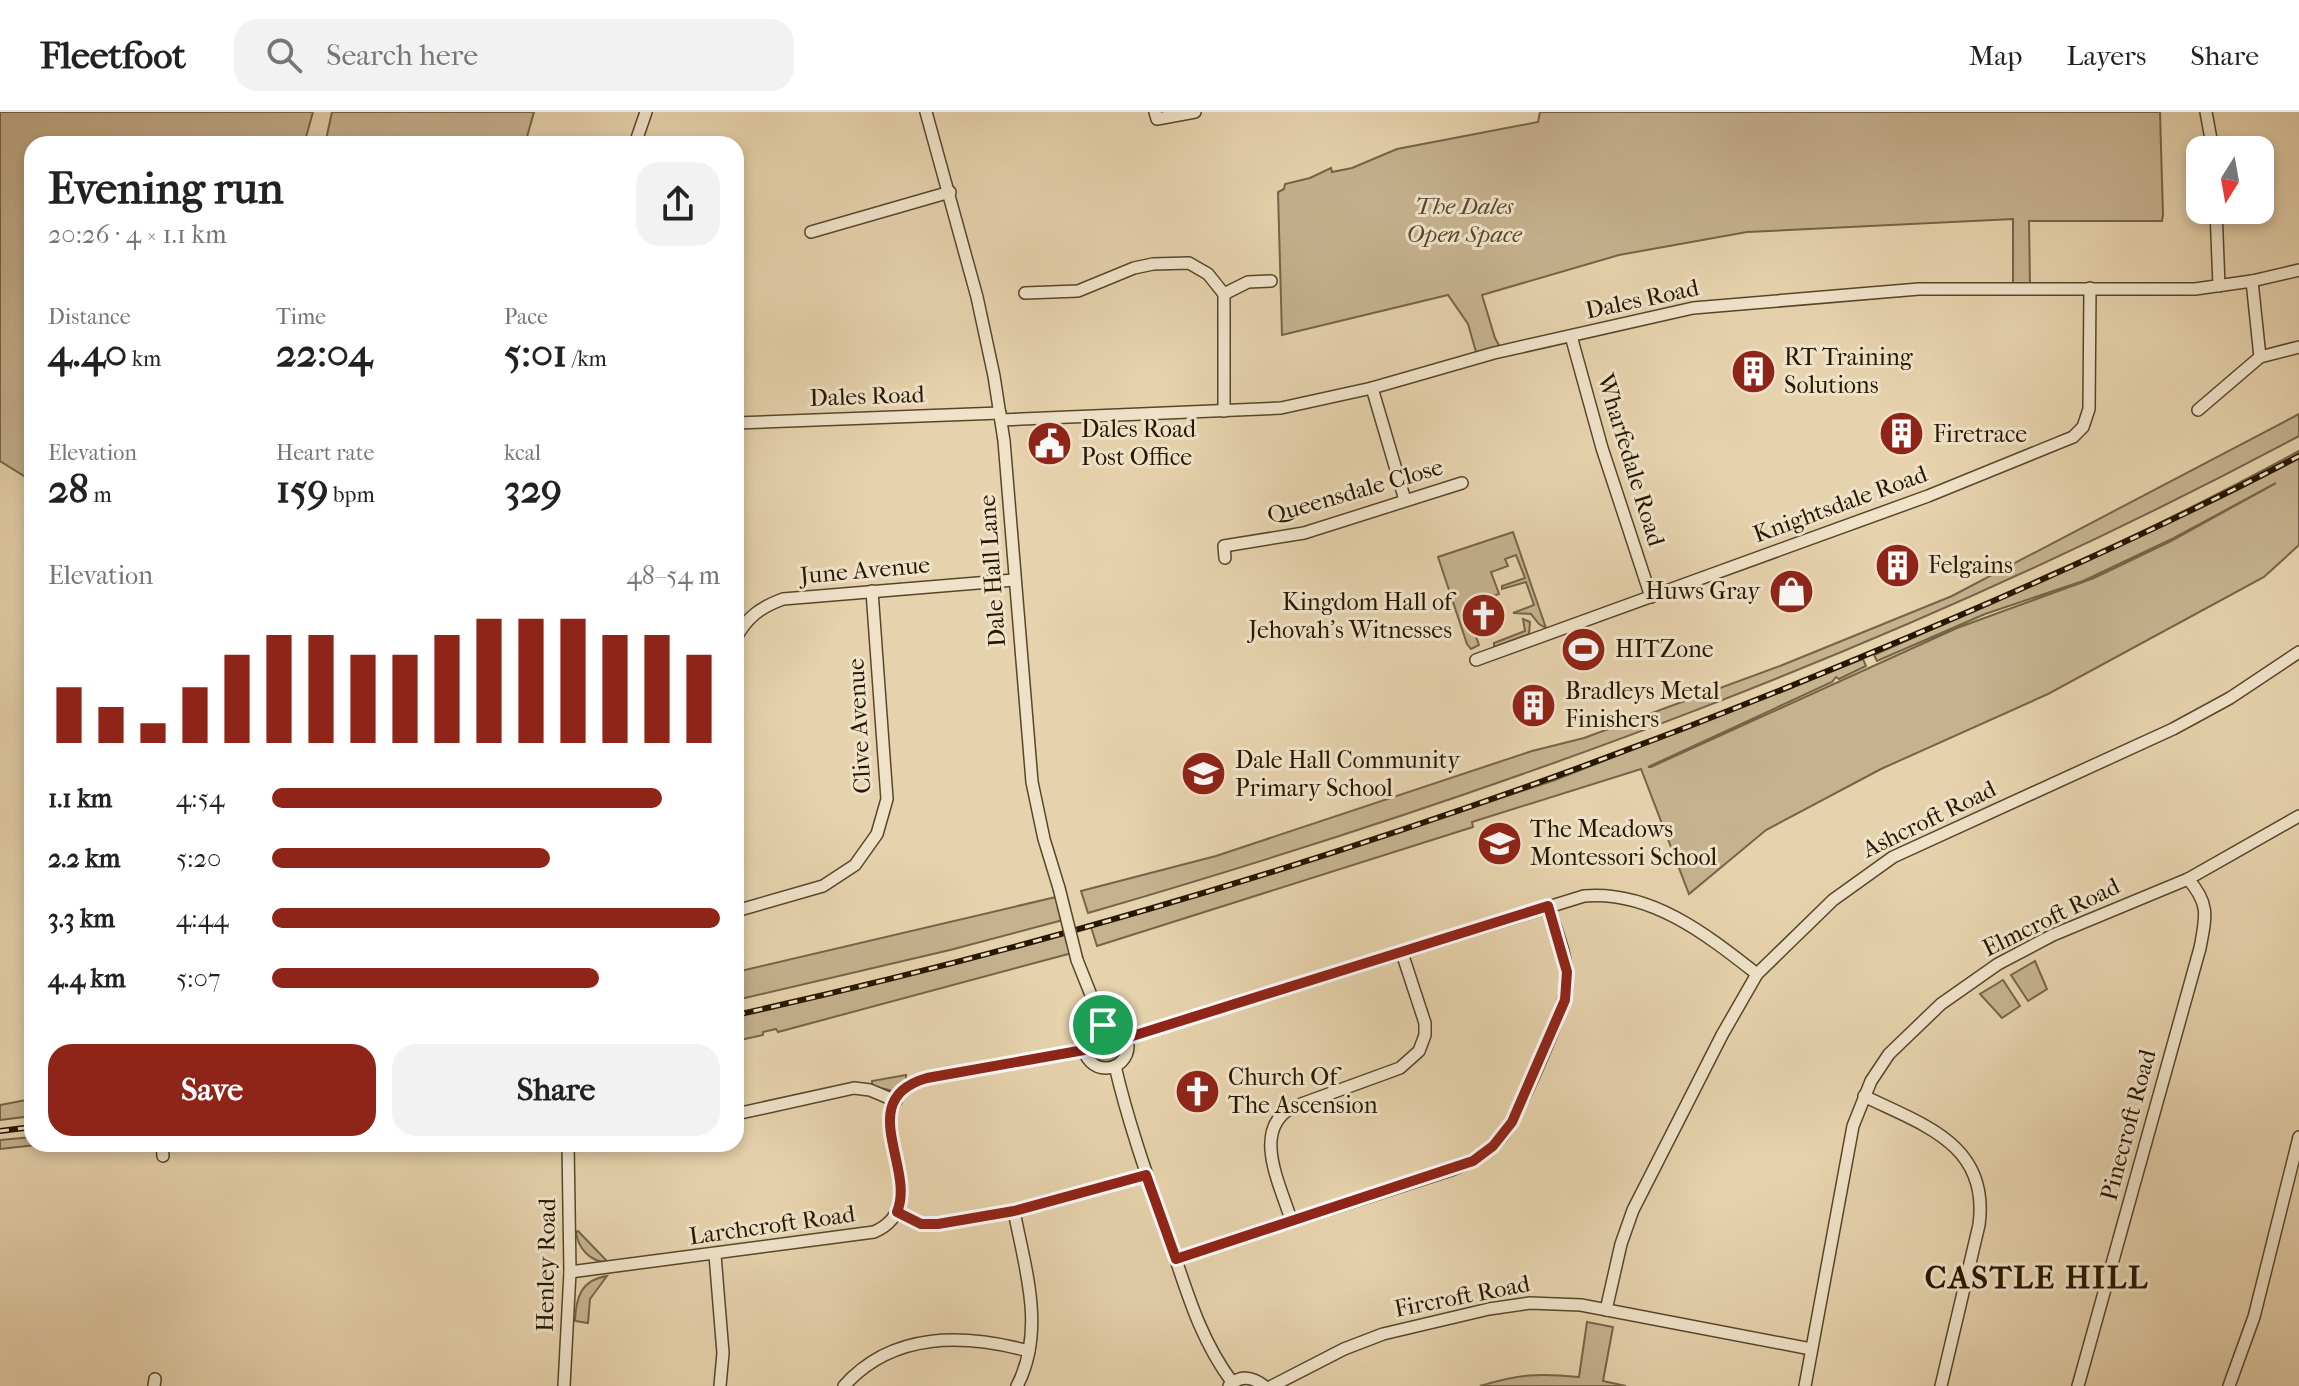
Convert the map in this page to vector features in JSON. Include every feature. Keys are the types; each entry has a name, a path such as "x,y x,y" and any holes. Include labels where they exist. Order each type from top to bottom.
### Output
{"street":[{"path":"638,136 646,112"},
{"name":"Dale Hall Lane","path":"926,112 980,310 1001,417 1032,782 1077,960 1103,1025"},
{"path":"1155,112 1157,119 1195,112"},
{"path":"2206,112 2210,136"},
{"path":"811,232 950,192"},
{"path":"2217,224 2219,286"},
{"path":"1025,293 1078,291 1134,268 1181,263 1189,263 1208,274 1224,294 1224,411"},
{"name":"Dales Road","path":"744,423 1281,408 1372,388 1486,355 1693,308 1919,289 2195,289 2299,270"},
{"path":"1224,294 1248,282 1271,281"},
{"path":"2252,281 2260,357"},
{"name":"Knightsdale Road","path":"1476,660 1928,496 2073,437 2083,427 2089,409 2090,288"},
{"name":"Wharfedale Road","path":"1571,336 1602,448 1651,597"},
{"path":"2198,410 2260,357 2299,347"},
{"path":"1372,388 1405,500"},
{"name":"Queensdale Close","path":"1225,558 1224,546 1304,533 1462,483"},
{"name":"June Avenue","path":"744,624 756,612 783,599 1014,580"},
{"name":"Clive Avenue","path":"744,909 823,886 855,865 877,834 887,799 872,591"},
{"name":"Ashcroft Road","path":"1606,1310 1621,1244 1633,1210 1716,1046 1757,974 1833,900 1893,857 2173,729 2230,698 2299,652"},
{"name":"Elmcroft Road","path":"1805,1386 1849,1141 1864,1096 1880,1066 1900,1041 1941,1004 1998,964 2053,935 2188,879 2299,816"},
{"name":"Pinecroft Road","path":"2078,1386 2200,948 2206,906 2199,891 2188,879"},
{"path":"1126,1038 1568,899 1598,895 1640,902 1695,930 1757,974"},
{"path":"1176,1259 1454,1169 1486,1152 1512,1122 1557,1023 1567,991 1566,965 1548,906"},
{"path":"1291,1220 1270,1150 1271,1133 1279,1118 1293,1107 1400,1068 1416,1056 1422,1046 1425,1023 1402,953"},
{"path":"1103,1025 1114,1026 1126,1038 1127,1051 1115,1066 1102,1068 1095,1066 1084,1050 1086,1036 1103,1025"},
{"path":"1084,1050 927,1078 907,1087 896,1101 889,1124 901,1186 897,1212 916,1222 932,1224 1014,1211 1146,1175"},
{"path":"1115,1066 1146,1175 1195,1317 1208,1345 1230,1384 1250,1378 1264,1386"},
{"path":"744,1112 854,1088 870,1090 896,1101"},
{"path":"1864,1096 1949,1140 1964,1156 1979,1189 1979,1225 1941,1386"},
{"path":"2229,1386 2258,1305 2299,1137"},
{"name":"Henley Road","path":"564,1386 570,1272 568,1152"},
{"path":"1014,1211 1032,1304 1029,1351 1017,1386"},
{"name":"Larchcroft Road","path":"570,1272 866,1235 887,1226 897,1212"},
{"path":"715,1255 723,1353 720,1386"},
{"name":"Fircroft Road","path":"1272,1386 1367,1339 1489,1309 1543,1302 1606,1310 1811,1349"},
{"path":"844,1386 885,1355 930,1340 977,1340 1029,1351"}],"green space":[{"path":"0,112 313,112 306,136 24,136 24,476 0,461"},
{"path":"332,112 534,112 527,136 327,136"},
{"name":"The Dales Open Space","path":"1540,112 2160,112 2162,221 2029,221 2030,286 2013,286 2013,219 1747,232 1619,255 1482,295 1501,349 1476,352 1468,324 1448,295 1282,335 1278,192 1284,189 1285,184 1310,178 1331,168 1332,172 1352,168 1397,149 1538,122"},
{"path":"2299,414 2299,436 2153,511 2006,581 1857,646 1554,763 1245,866 1088,913 1081,891 1216,856 1532,751 1584,738 1780,666 1952,596"},
{"path":"2299,451 2299,545 2264,577 2048,694 1881,769 1766,830 1689,894 1641,769 1472,822 1473,827 1097,946 1091,927 1345,850 1555,780 1863,659 1866,666 1839,679 1836,677 1832,682 1648,767 1651,767 1957,628 2094,578 2171,541 2276,483 2174,538 2083,581 1985,614 1877,661 1874,655 2087,558"},
{"path":"1513,532 1546,628 1531,614 1513,613 1534,605 1526,582 1502,589 1502,586 1525,578 1516,555 1505,559 1508,566 1491,572 1499,594 1465,606 1479,645 1471,649 1438,557"},
{"path":"1523,619 1530,622 1529,634 1494,647 1494,643 1525,631"},
{"path":"1056,897 1063,920 744,998 744,970"},
{"path":"1066,934 1072,953 744,1039 744,1013"},
{"path":"2035,961 2047,989 2028,1001 2011,975"},
{"path":"2003,980 2020,1006 2002,1018 1980,994"},
{"path":"1106,1029 1118,1034 1123,1046 1118,1058 1106,1063 1094,1058 1089,1046 1094,1034"},
{"path":"906,1075 906,1081 893,1091 872,1086 872,1081"},
{"path":"24,1100 24,1117 0,1120 0,1105"},
{"path":"24,1138 24,1146 0,1149 0,1140"},
{"path":"578,1231 607,1262 595,1260 582,1249 577,1238"},
{"path":"607,1276 590,1299 588,1323 575,1321 582,1291 591,1281"},
{"path":"1587,1322 1613,1327 1603,1381 1626,1386 1480,1386 1529,1376 1579,1377"}],"railway":[{"path":"744,1013 881,981 1167,904 1309,860 1590,764 1729,711 1976,609 2139,535 2299,456"},
{"path":"0,1131 24,1128"}],"place":[{"name":"RT Training Solutions","path":"1753,371"},
{"name":"Firetrace","path":"1902,434"},
{"name":"Dales Road Post Office","path":"1050,443"},
{"name":"Felgains","path":"1897,565"},
{"name":"Huws Gray","path":"1791,591"},
{"name":"Kingdom Hall of Jehovah's Witnesses","path":"1483,616"},
{"name":"HITZone","path":"1584,649"},
{"name":"Bradleys Metal Finishers","path":"1534,705"},
{"name":"Dale Hall Community Primary School","path":"1204,774"},
{"name":"The Meadows Montessori School","path":"1499,843"},
{"name":"Church Of The Ascension","path":"1197,1091"}],"district":[{"name":"CASTLE HILL","path":"2037,1277"}],"route":[{"path":"1548,906 1567,972 1567,991 1561,1011 1512,1122 1486,1152 1454,1169 1176,1259 1146,1175 1014,1211 938,1224 921,1224 897,1212 901,1186 889,1124 893,1106 907,1087 927,1078 1084,1050 1086,1036 1103,1025 1114,1026 1126,1038 1548,906"}]}
